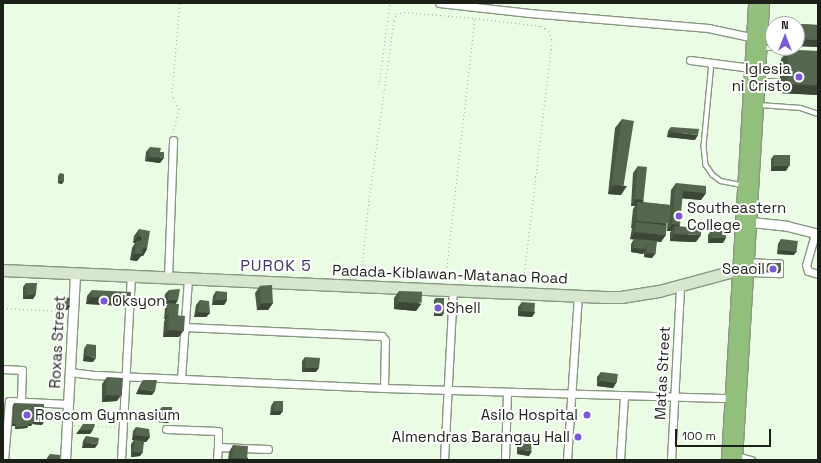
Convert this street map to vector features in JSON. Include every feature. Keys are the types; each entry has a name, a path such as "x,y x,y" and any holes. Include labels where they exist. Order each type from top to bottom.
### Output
{"highway":[{"path":"733,459 746,269 744,185 751,68 762,36 755,3"},
{"path":"733,459 731,398 751,222 763,3"}],"main road":[{"name":"Padada-Kiblawan-Matanao Road","path":"3,270 188,279 621,296 680,286 746,269"}],"street":[{"path":"439,3 529,13 708,28 762,36"},
{"path":"690,60 751,68"},
{"path":"168,278 173,140"},
{"path":"751,222 783,225 817,234 806,265 808,271 818,274"},
{"name":"Roxas Street","path":"65,460 75,274"},
{"path":"121,460 131,276"},
{"path":"181,380 188,279"},
{"name":"Matas Street","path":"671,460 680,286"},
{"path":"444,460 453,289"},
{"path":"567,460 578,295"},
{"path":"185,327 382,336 385,340 384,388"},
{"path":"3,369 22,370 21,401"},
{"path":"70,372 181,380 507,393 624,397 731,398"},
{"path":"505,460 507,393"},
{"path":"620,460 624,397"},
{"path":"4,460 9,400 68,404"},
{"path":"166,429 218,431 217,460"},
{"path":"218,447 268,450"},
{"path":"733,459 751,460"}],"lane":[{"path":"712,63 704,146 706,165 713,176 721,181 744,185"},
{"path":"759,80 787,82"},
{"path":"758,105 801,108 818,114"},
{"path":"764,274 765,263"},
{"path":"765,263 781,263 781,275 764,274 746,269 765,263"}],"path":[{"path":"173,140 174,127 179,109 172,96 172,92 180,3"},
{"path":"379,85 390,3"},
{"path":"360,286 361,270 368,208 395,17 404,12 475,18 541,26 549,31 552,41 524,275 446,275 361,270"},
{"path":"446,275 475,18"},
{"path":"3,308 73,311"},
{"path":"68,425 83,426"},
{"path":"91,426 123,428"}],"building":[{"path":"805,24 818,25 817,40 805,39"},
{"path":"805,51 818,51 817,85 787,84 788,56 805,56"},
{"path":"622,119 634,121 624,186 612,184"},
{"path":"671,127 699,129 698,135 671,132"},
{"path":"150,147 161,148 160,152 164,152 164,158 149,157"},
{"path":"774,155 790,155 790,166 774,166"},
{"path":"638,166 647,167 644,200 635,199"},
{"path":"60,173 64,174 64,181 59,181"},
{"path":"676,183 706,186 706,193 683,191 680,225 672,224"},
{"path":"638,202 671,205 669,224 636,221"},
{"path":"636,222 667,225 666,235 635,232"},
{"path":"675,226 701,228 701,235 674,234"},
{"path":"139,229 150,231 147,249 143,248 142,254 135,254 137,241 142,241 143,237 138,236"},
{"path":"711,231 726,231 726,238 711,238"},
{"path":"634,239 647,240 646,249 633,248"},
{"path":"781,239 798,241 797,252 780,250"},
{"path":"648,240 657,241 656,254 647,253"},
{"name":"Seaoil","path":"768,263 781,263 781,270 768,270"},
{"path":"26,283 37,283 36,294 27,295"},
{"path":"272,285 273,303 261,304 260,286"},
{"path":"180,289 178,300 168,300 169,290"},
{"path":"92,290 131,292 131,299 92,297"},
{"path":"216,291 227,292 227,300 215,300"},
{"path":"399,291 422,292 422,303 399,302"},
{"path":"59,297 70,298 69,306 58,305"},
{"name":"Shell","path":"436,298 444,298 444,314 436,314"},
{"path":"200,300 209,301 210,313 198,312"},
{"path":"522,302 535,303 534,312 521,311"},
{"path":"168,303 179,304 178,316 167,315"},
{"path":"169,315 185,316 184,331 168,330"},
{"path":"87,344 96,345 96,358 86,356"},
{"path":"305,357 320,358 319,368 306,368"},
{"path":"601,372 618,374 617,383 600,381"},
{"path":"107,377 123,378 122,396 106,395"},
{"path":"143,380 157,380 155,391 139,390"},
{"path":"274,401 283,401 283,411 274,411"},
{"name":"Roscom Gymnasium","path":"14,403 44,404 44,422 33,422 33,424 28,424 28,426 16,427 16,424 14,423"},
{"path":"162,407 172,407 172,418 162,418"},
{"path":"83,424 95,424 93,430 79,430"},
{"path":"136,427 149,429 150,437 135,435"},
{"path":"86,436 99,438 98,444 86,443"},
{"path":"135,440 144,441 143,453 134,452"},
{"path":"520,442 532,443 531,451 519,450"},
{"path":"233,445 248,446 247,459 232,458"},
{"path":"50,454 60,455 60,460 49,460"}],"place":[{"name":"Iglesia ni Cristo","path":"799,77"},
{"name":"Southeastern College","path":"679,216"},
{"name":"Seaoil","path":"773,269"},
{"name":"Oksyon","path":"104,301"},
{"name":"Shell","path":"438,308"},
{"name":"Roscom Gymnasium","path":"27,415"},
{"name":"Asilo Hospital","path":"587,415"},
{"name":"Almendras Barangay Hall","path":"578,437"}],"district":[{"name":"PUROK 5","path":"276,266"}]}
